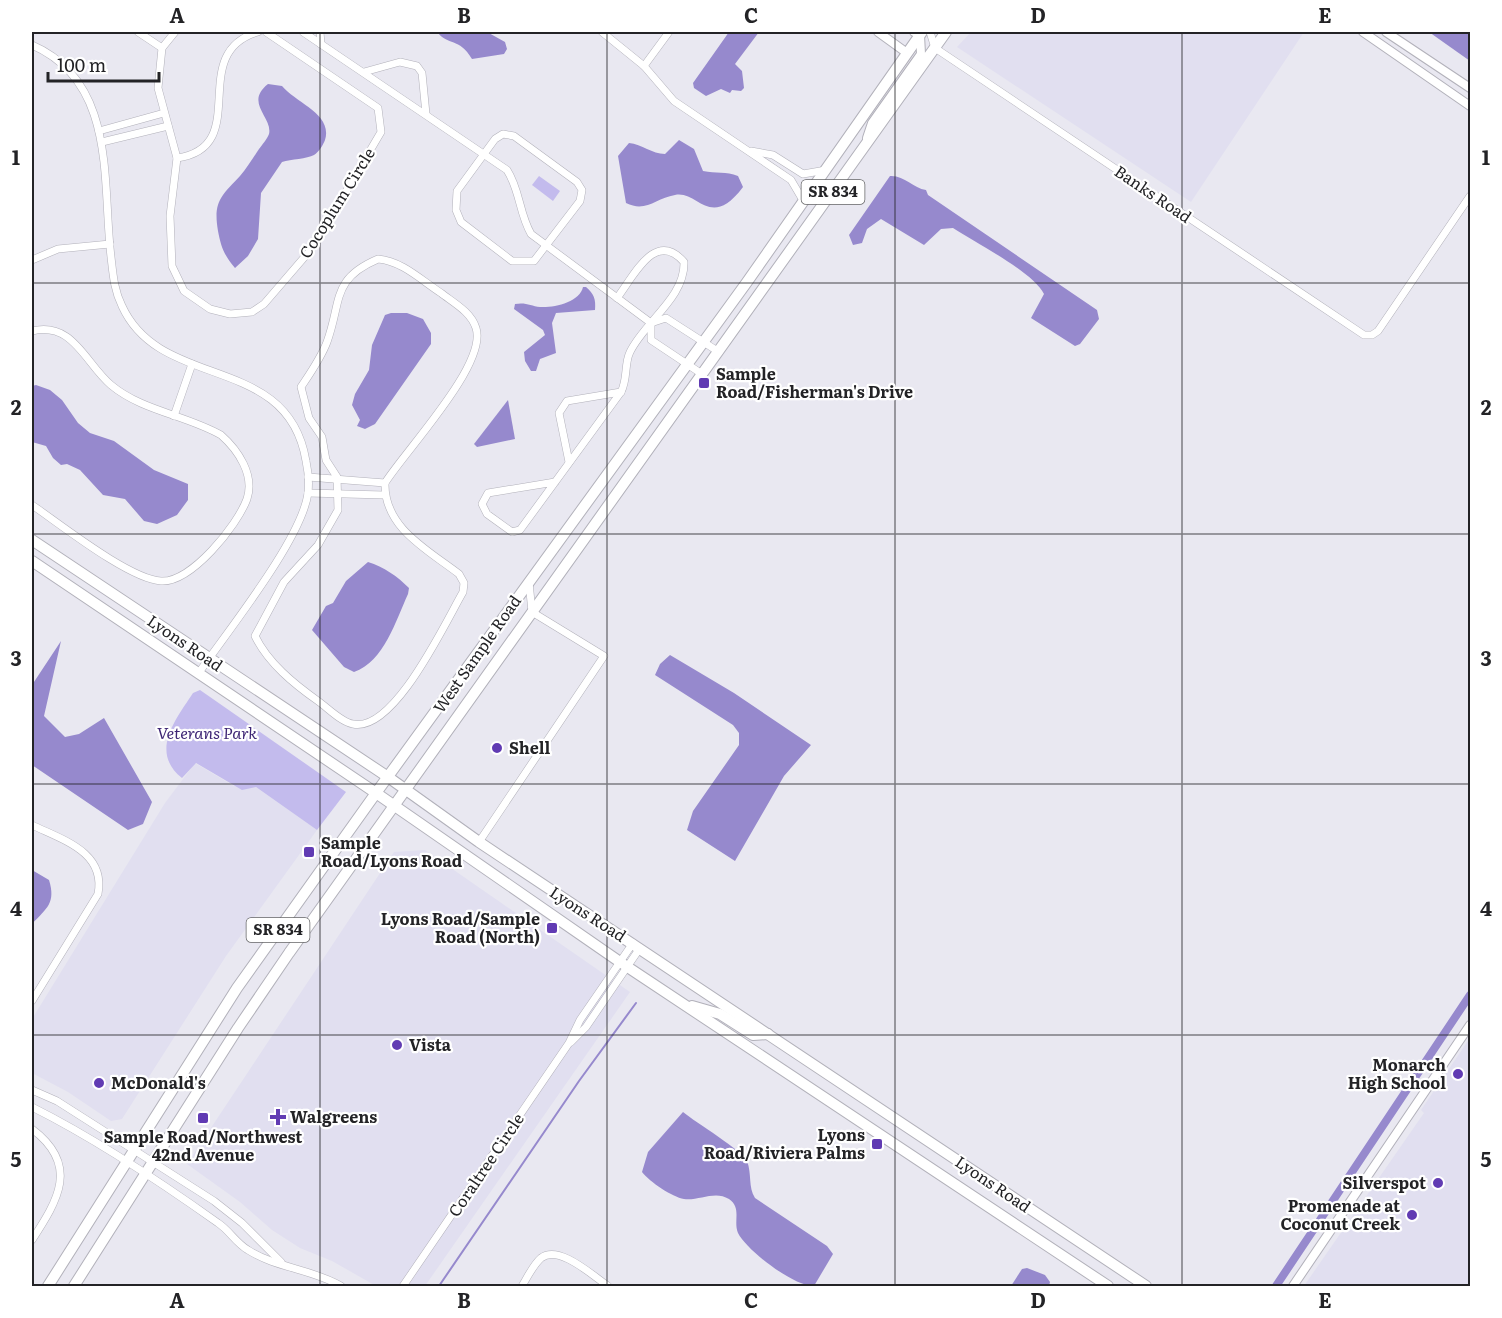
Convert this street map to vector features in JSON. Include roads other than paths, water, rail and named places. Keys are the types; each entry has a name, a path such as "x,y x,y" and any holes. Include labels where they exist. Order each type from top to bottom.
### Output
{"main road":[{"name":"West Sample Road","path":"48,1287 237,988 529,580 704,343 922,32"},
{"name":"West Sample Road","path":"74,1287 244,1019 946,32"},
{"name":"Lyons Road","path":"32,540 388,777 479,842 1146,1287"},
{"name":"Lyons Road","path":"32,561 394,805 683,1004 1108,1287"},
{"path":"683,1004 720,1014 753,1035 768,1034"},
{"path":"1050,1248 1062,1230"}],"street":[{"path":"138,32 162,48 175,32"},
{"path":"177,158 193,156 204,149 217,130 218,82 226,60 237,43 246,35 258,32"},
{"name":"Cocoplum Circle","path":"162,48 158,88 177,158 170,216 170,244 177,280 184,291 210,309 230,314 252,312 264,304 314,246 381,132 378,108 266,32"},
{"path":"303,32 507,170 515,182 523,220 531,234 651,323"},
{"path":"320,32 321,44"},
{"path":"602,32 644,66 674,101 791,180 804,202"},
{"path":"644,66 669,32"},
{"path":"878,32 908,53"},
{"path":"922,32 935,48"},
{"path":"863,150 873,123 921,54 922,32"},
{"path":"1386,32 1470,88"},
{"path":"1369,33 1470,106"},
{"path":"32,45 57,61 72,75 92,104 102,142 115,290 133,325 164,352 248,383 263,392 279,406 301,441 308,477 308,493 297,527 198,674"},
{"name":"Banks Road","path":"935,48 1364,335 1378,332 1470,196"},
{"path":"364,72 400,62 417,66 422,73 426,114"},
{"path":"99,131 164,113"},
{"path":"102,142 168,126"},
{"path":"503,134 514,136 577,182 582,190 580,201 548,246 534,261 512,261 461,222 456,210 457,191 484,153 495,139 503,134"},
{"path":"747,150 773,155 804,174 826,170"},
{"path":"32,260 58,249 110,244"},
{"path":"555,482 488,493 482,504 487,514 512,532 520,531 621,392 626,383 631,351 681,284 684,262 675,252 664,249 650,254 617,298"},
{"path":"378,259 393,260 461,307 477,330 476,344 462,378 385,483 384,495 390,510 405,533 459,574 464,583 463,592 405,692 377,719 365,724 345,721 299,687 263,652 255,636 284,582 328,532 338,510 338,481 326,460 322,437 309,418 302,387 322,356 339,293 350,275 378,259"},
{"path":"651,323 666,318 719,352"},
{"path":"651,323 651,340 702,374"},
{"path":"32,331 51,330 72,338 114,387 136,402 209,429 232,445 244,463 248,483 247,499 228,530 201,562 174,581 158,581 124,567 32,505"},
{"path":"174,416 192,364"},
{"path":"569,462 559,413 567,401 621,392"},
{"path":"308,477 385,483"},
{"path":"308,493 384,495"},
{"path":"479,842 604,656 532,612 529,580"},
{"path":"32,825 81,849 92,859 98,871 100,885 98,894 32,1001"},
{"name":"Coraltree Circle","path":"403,1287 569,1043 586,1027 637,946"},
{"path":"1293,1287 1470,1025"},
{"path":"32,1090 57,1101 228,1212 281,1262"},
{"path":"32,1107 127,1163 220,1224 247,1249 267,1261 281,1262 341,1287"},
{"path":"32,1130 53,1149 60,1180 58,1195 32,1240"},
{"path":"522,1287 541,1259 550,1254 561,1254 608,1287"}],"waterway":[{"path":"1276,1286 1470,995"},
{"path":"439,1286 579,1081 636,1003"}],"place":[{"name":"Sample Road/Fisherman's Drive","path":"704,383"},
{"name":"Shell","path":"497,748"},
{"name":"Sample Road/Lyons Road","path":"309,852"},
{"name":"Lyons Road/Sample Road (North)","path":"552,928"},
{"name":"Vista","path":"397,1045"},
{"name":"Monarch High School","path":"1458,1074"},
{"name":"McDonald's","path":"99,1083"},
{"name":"Walgreens","path":"278,1117"},
{"name":"Sample Road/Northwest 42nd Avenue","path":"203,1118"},
{"name":"Lyons Road/Riviera Palms","path":"877,1144"},
{"name":"Silverspot","path":"1438,1183"},
{"name":"Promenade at Coconut Creek","path":"1412,1215"}],"park label":[{"name":"Veterans Park","path":"207,733"}]}
